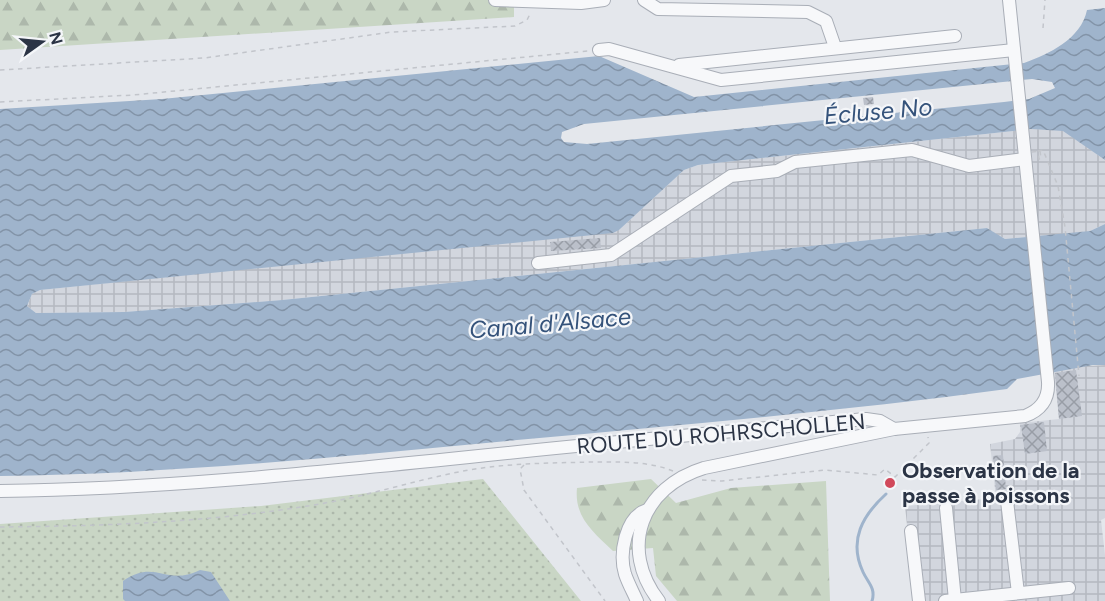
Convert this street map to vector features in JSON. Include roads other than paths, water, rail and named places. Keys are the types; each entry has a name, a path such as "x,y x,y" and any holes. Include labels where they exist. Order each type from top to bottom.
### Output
{"street":[{"path":"495,0 581,3 604,0"},
{"path":"644,0 658,9 808,12 826,21 834,38 835,47"},
{"name":"ROUTE DU ROHRSCHOLLEN","path":"0,491 117,488 239,480 866,419 880,421 894,429 1032,413 1046,399 1048,382 1032,225 1029,155 1022,130 1009,0"},
{"path":"669,66 955,36"},
{"path":"599,50 609,50 721,80 1014,50"},
{"path":"538,263 611,255 731,176 777,171 795,162 912,150 969,166 1029,155"},
{"path":"659,601 645,582 638,550 640,530 647,510 659,494 681,476 694,471 894,429"},
{"path":"1007,501 1018,593"},
{"path":"946,508 950,600 1069,588"},
{"path":"637,601 624,572 626,538 638,513 647,510"},
{"path":"911,531 919,601"},
{"path":"631,588 645,582"}],"water":[{"name":"Canal d'Alsace","path":"1105,8 1105,160 1063,131 1031,129 698,165 684,170 613,233 40,290 32,294 27,306 36,313 124,312 282,300 987,228 1005,239 1090,231 1105,224 1105,365 1093,365 1017,379 1007,389 762,417 259,463 130,472 0,476 0,109 162,99 599,56 694,97 1024,63 1063,44 1078,29 1087,10","holes":["1032,79 1052,82 1055,88 1029,99 1004,102 587,144 564,142 561,138 562,132 584,124"]},
{"path":"200,570 211,572 230,601 125,601 123,599 123,581 134,575 153,572 178,576"}],"waterway":[{"path":"872,601 872,589 859,560 858,539 865,519 886,494"}],"place":[{"name":"Observation de la passe à poissons","path":"890,483"}],"water label":[{"name":"Écluse No","path":"878,111"}]}
